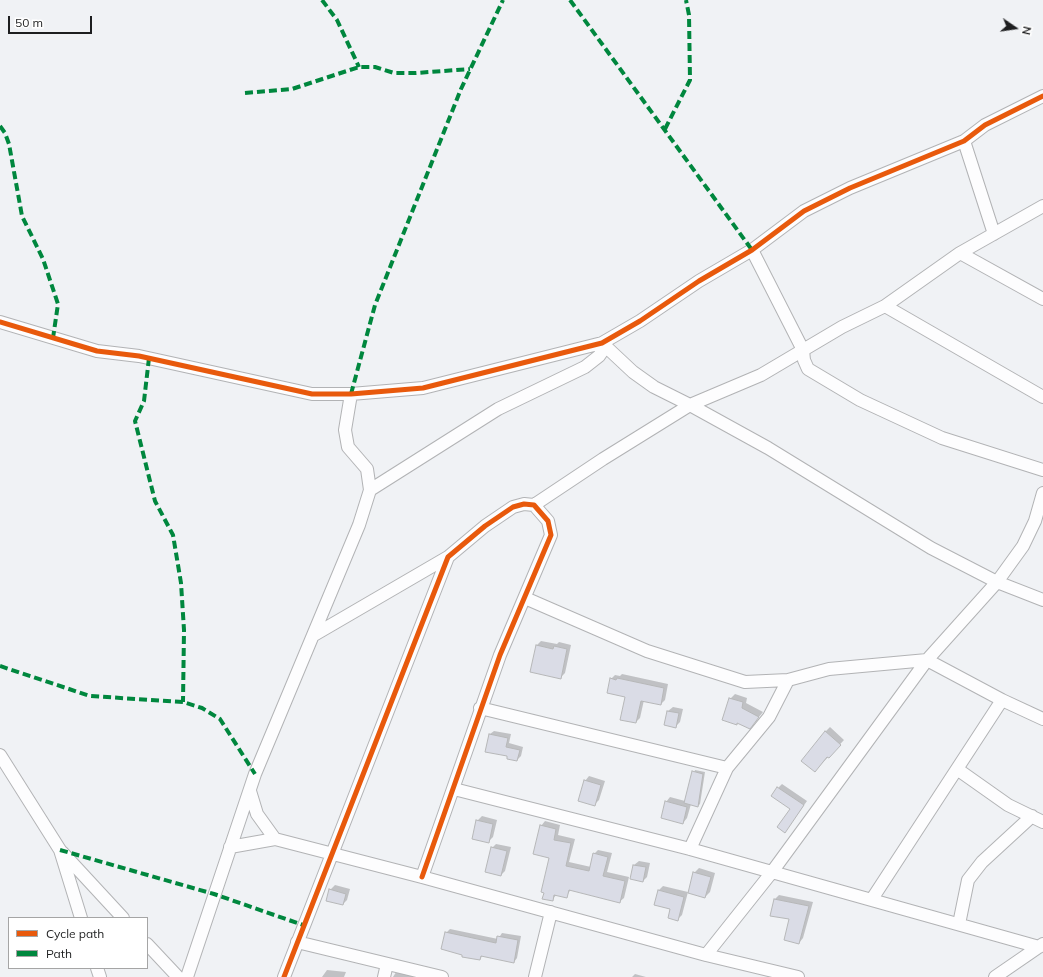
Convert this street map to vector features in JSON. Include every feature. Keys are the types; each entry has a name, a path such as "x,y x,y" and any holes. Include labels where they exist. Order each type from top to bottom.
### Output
{"street":[{"path":"0,322 97,351 138,356 312,394 351,394 423,388 604,344 752,250 804,211 850,188 964,142 985,125 1043,96"},
{"path":"964,142 994,234"},
{"path":"314,635 448,557 485,526 513,507 524,504 534,505 603,459 690,405 760,375 885,306 960,253 1043,206"},
{"path":"752,250 803,350 804,360 808,369 860,400 942,438 1043,470"},
{"path":"960,253 1043,299"},
{"path":"885,306 1043,397"},
{"path":"604,344 633,372 654,387 768,448 931,548 998,582 1043,600"},
{"path":"370,490 498,409 585,367 599,356 604,344"},
{"path":"187,977 250,791 359,525 370,490 367,469 348,446 345,430 351,394"},
{"path":"706,955 772,872 927,660 998,582 1023,546 1035,521 1043,493"},
{"path":"422,877 454,789 480,708 500,655 551,535 548,521 534,505"},
{"path":"284,977 448,557"},
{"path":"525,598 647,651 745,682 788,680 829,669 927,660 1002,700 1043,719"},
{"path":"690,849 727,768 770,717 788,680"},
{"path":"872,899 1002,700"},
{"path":"480,708 727,768"},
{"path":"0,755 60,850 122,917"},
{"path":"957,769 1008,805 1043,822"},
{"path":"454,789 690,849 1041,946"},
{"path":"250,791 258,814 275,839"},
{"path":"959,924 968,880 982,862 1032,816"},
{"path":"230,847 275,839 422,877 706,955 798,977"},
{"path":"60,850 81,917"},
{"path":"535,977 551,912"},
{"path":"297,942 442,977"},
{"path":"148,945 178,977"},
{"path":"995,977 1041,946"},
{"path":"384,977 387,964"}],"building":[{"path":"536,645 553,649 554,646 567,649 561,679 530,672"},
{"path":"610,678 616,680 617,678 664,688 661,705 641,701 636,723 620,720 625,697 607,693"},
{"path":"729,698 743,702 742,708 759,717 750,729 737,723 737,725 722,720"},
{"path":"667,711 679,713 676,728 664,725"},
{"path":"825,731 841,745 829,758 827,757 815,772 801,761"},
{"path":"489,734 508,738 506,747 520,750 517,761 507,759 507,756 485,752"},
{"path":"692,771 703,774 698,807 684,803"},
{"path":"584,780 601,785 595,806 578,801"},
{"path":"777,787 804,805 785,833 777,827 790,809 771,796"},
{"path":"665,801 687,807 683,824 661,818"},
{"path":"476,820 493,824 489,843 472,839"},
{"path":"540,825 556,829 554,840 571,843 566,866 589,871 593,853 608,857 603,876 625,881 620,903 569,890 567,898 554,895 553,901 542,899 544,893 541,892 549,858 533,854"},
{"path":"491,847 507,851 501,876 485,872"},
{"path":"633,865 646,867 643,882 630,879"},
{"path":"693,872 711,877 705,898 688,893"},
{"path":"329,889 346,894 343,905 326,901"},
{"path":"658,890 684,897 678,921 668,918 670,909 654,905"},
{"path":"774,899 809,906 799,944 784,940 789,919 770,916"},
{"path":"445,932 496,943 497,936 518,940 514,963 481,956 480,960 462,957 462,955 441,949"}],"marked path":[{"path":"322,0 337,20 359,67"},
{"path":"351,394 375,305 461,89 503,0"},
{"path":"570,0 752,250"},
{"path":"665,129 690,80 689,15 686,0"},
{"path":"245,93 292,89 359,67 375,67 394,73 470,69"},
{"path":"0,126 5,133 9,144 22,216 43,259 58,304 53,338"},
{"path":"149,358 144,401 135,421 155,501 173,535 181,583 184,630 183,702"},
{"path":"0,666 90,696 183,702 202,708 220,719 255,774"},
{"path":"60,850 214,894 303,925"}],"cycle path":[{"path":"0,322 97,351 139,356 312,394 351,394 423,388 602,343 640,321 699,281 752,250 804,211 850,188 964,141 985,125 1043,96"},
{"path":"284,977 448,557 485,526 513,507 524,504 534,505 548,521 551,535 500,655 422,877"}]}
